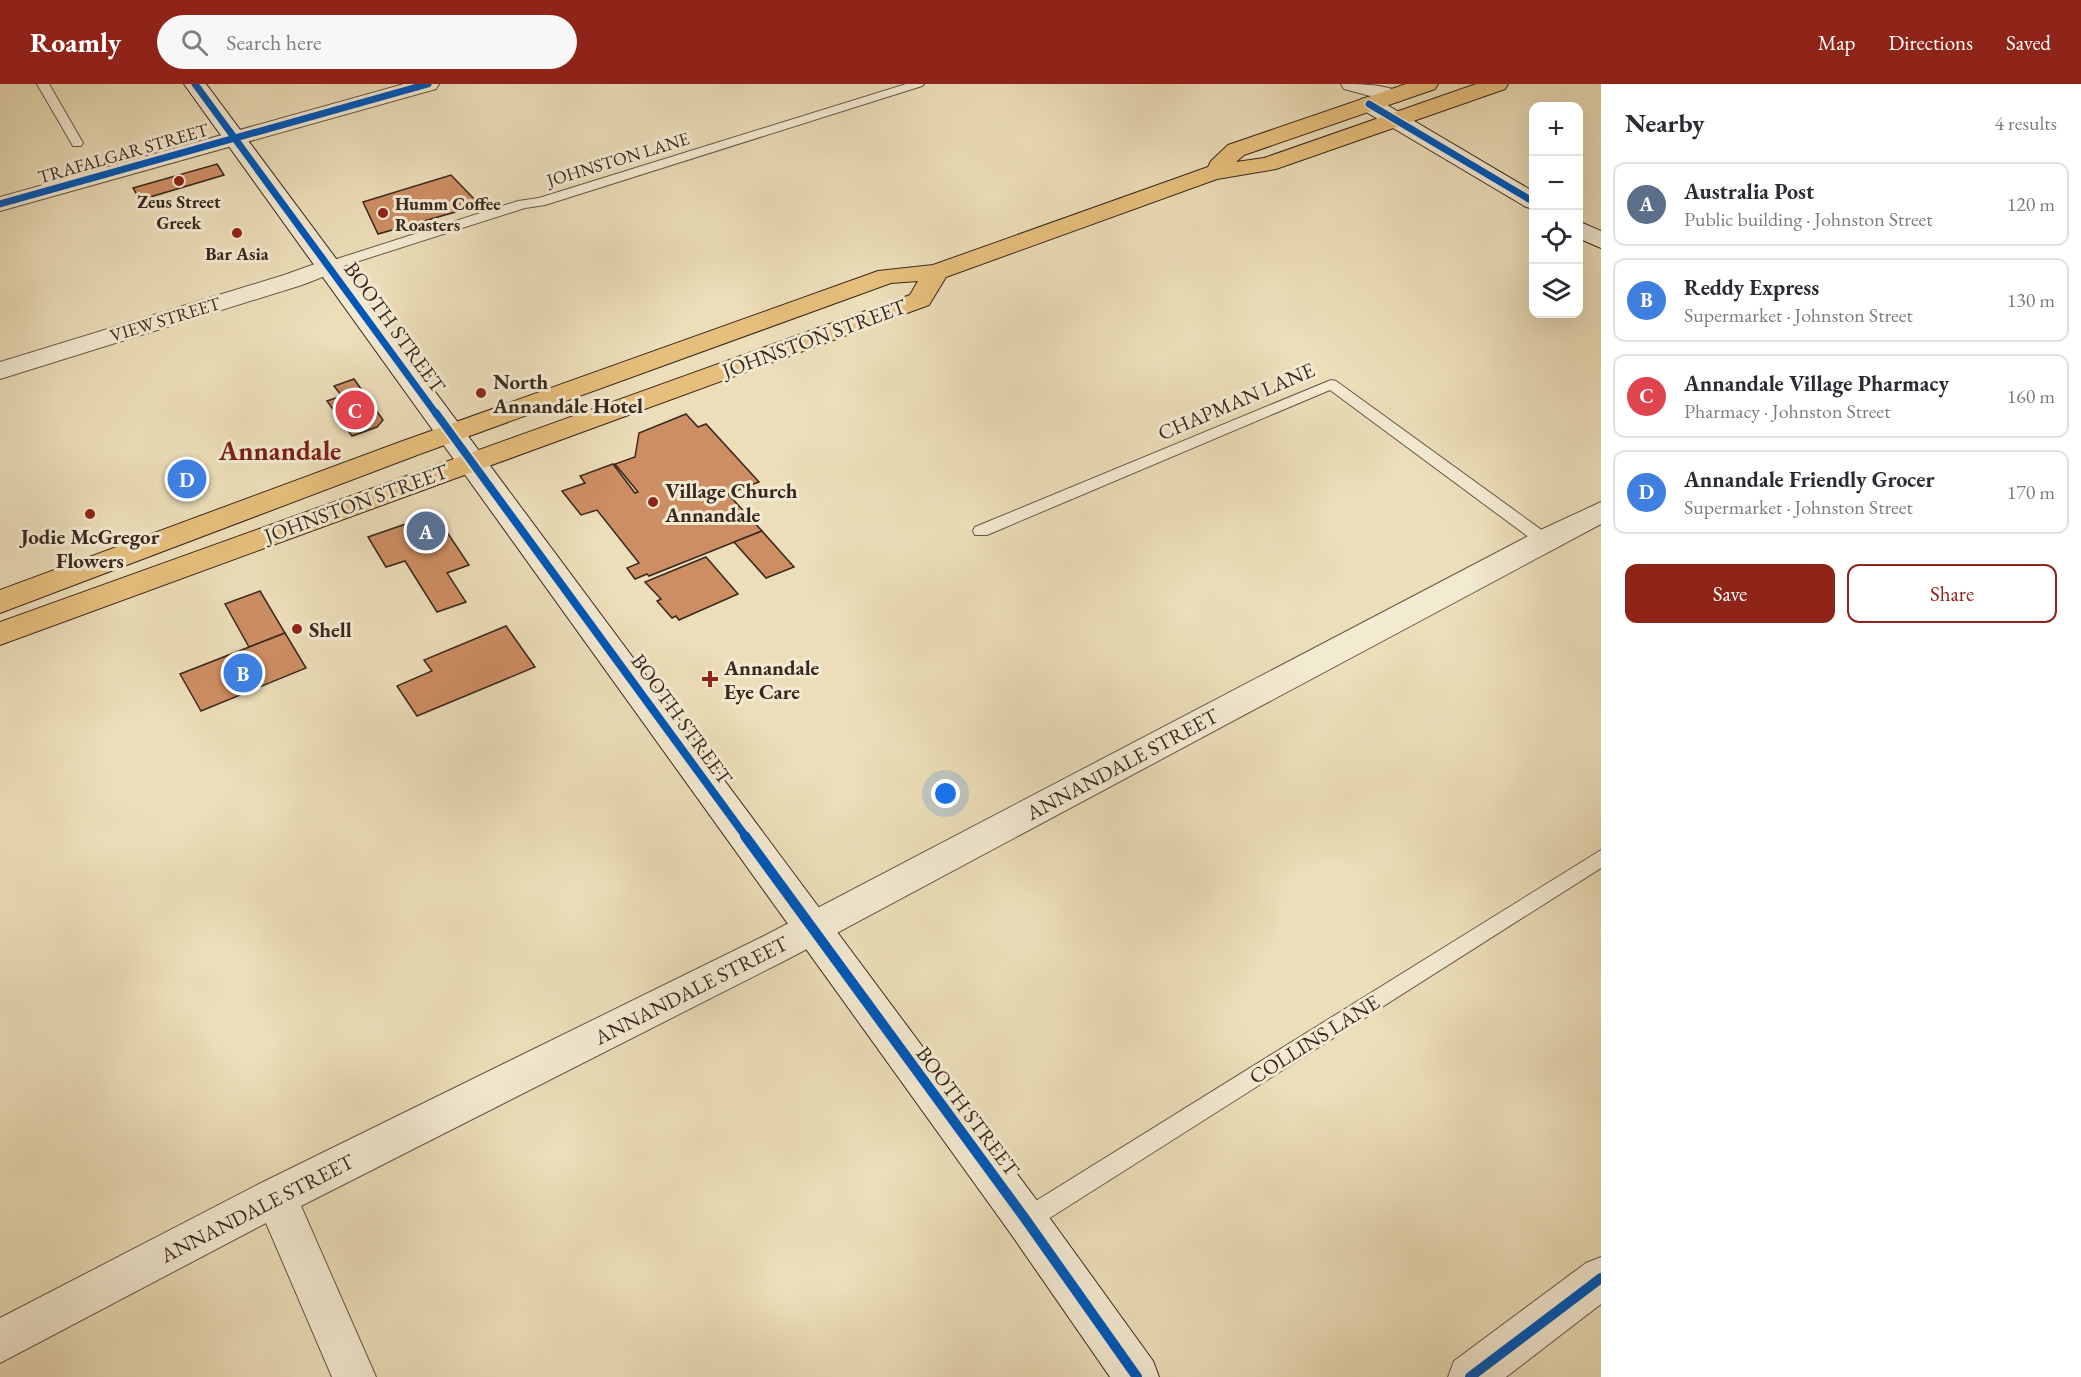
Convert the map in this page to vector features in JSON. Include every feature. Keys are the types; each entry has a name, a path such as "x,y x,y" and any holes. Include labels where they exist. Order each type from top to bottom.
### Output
{"main road":[{"name":"JOHNSTON STREET","path":"1212,173 1236,150 1427,84"},
{"name":"JOHNSTON STREET","path":"0,602 450,433 886,276 936,272 1212,173 1268,164 1368,127 1397,120 1497,84"},
{"name":"JOHNSTON STREET","path":"0,634 920,300 936,272"}],"street":[{"name":"BOOTH STREET","path":"195,84 1026,1220 1137,1377"},
{"name":"TRAFALGAR STREET","path":"0,204 428,84"},
{"path":"1328,84 1336,92 1345,111"},
{"path":"1352,84 1393,96"},
{"path":"1369,104 1529,200"},
{"path":"1583,231 1601,241"},
{"name":"VIEW STREET","path":"0,371 329,266"},
{"name":"ANNANDALE STREET","path":"0,1341 276,1197 639,1018 1601,512"},
{"path":"276,1197 354,1377"},
{"path":"1470,1377 1601,1278"}],"lane":[{"path":"43,84 77,143"},
{"name":"JOHNSTON LANE","path":"329,266 523,204 540,202 918,84"},
{"name":"CHAPMAN LANE","path":"981,531 1331,384 1544,540"},
{"name":"COLLINS LANE","path":"1026,1220 1601,858"}],"building":[{"name":"Zeus Street Greek","path":"217,164 224,175 140,200 133,188"},
{"path":"451,175 480,205 378,234 363,202"},
{"path":"354,379 383,420 377,427 352,436 327,401 342,396 334,386"},
{"name":"Village Church Annandale","path":"686,414 698,427 706,424 759,482 728,494 762,531 649,576 647,574 635,579 627,568 639,563 597,510 581,515 562,491 585,483 580,476 613,464 635,493 638,492 615,464 635,457 639,433"},
{"path":"435,514 469,565 447,573 466,602 437,612 405,561 386,567 368,537"},
{"path":"762,531 794,567 766,578 734,542"},
{"path":"706,557 738,594 679,620 676,616 672,618 657,601 661,599 645,582"},
{"path":"260,591 285,633 249,647 225,604"},
{"path":"506,626 535,667 417,716 397,686 432,671 424,660"},
{"path":"285,633 306,668 201,711 180,674"}],"cycle path":[{"path":"195,84 1026,1220 1137,1377"},
{"path":"0,204 428,84"},
{"path":"1369,104 1529,199"},
{"path":"1470,1377 1601,1278"}],"place":[{"name":"Zeus Street Greek","path":"179,181"},
{"name":"Humm Coffee Roasters","path":"383,213"},
{"name":"Bar Asia","path":"237,233"},
{"name":"North Annandale Hotel","path":"481,393"},
{"name":"Annandale Village Pharmacy","path":"355,410"},
{"name":"Annandale Friendly Grocer","path":"187,479"},
{"name":"Village Church Annandale","path":"653,502"},
{"name":"Jodie McGregor Flowers","path":"90,514"},
{"name":"Australia Post","path":"426,531"},
{"name":"Shell","path":"297,629"},
{"name":"Reddy Express","path":"243,673"},
{"name":"Annandale Eye Care","path":"710,679"}],"district":[{"name":"Annandale","path":"280,450"}]}
